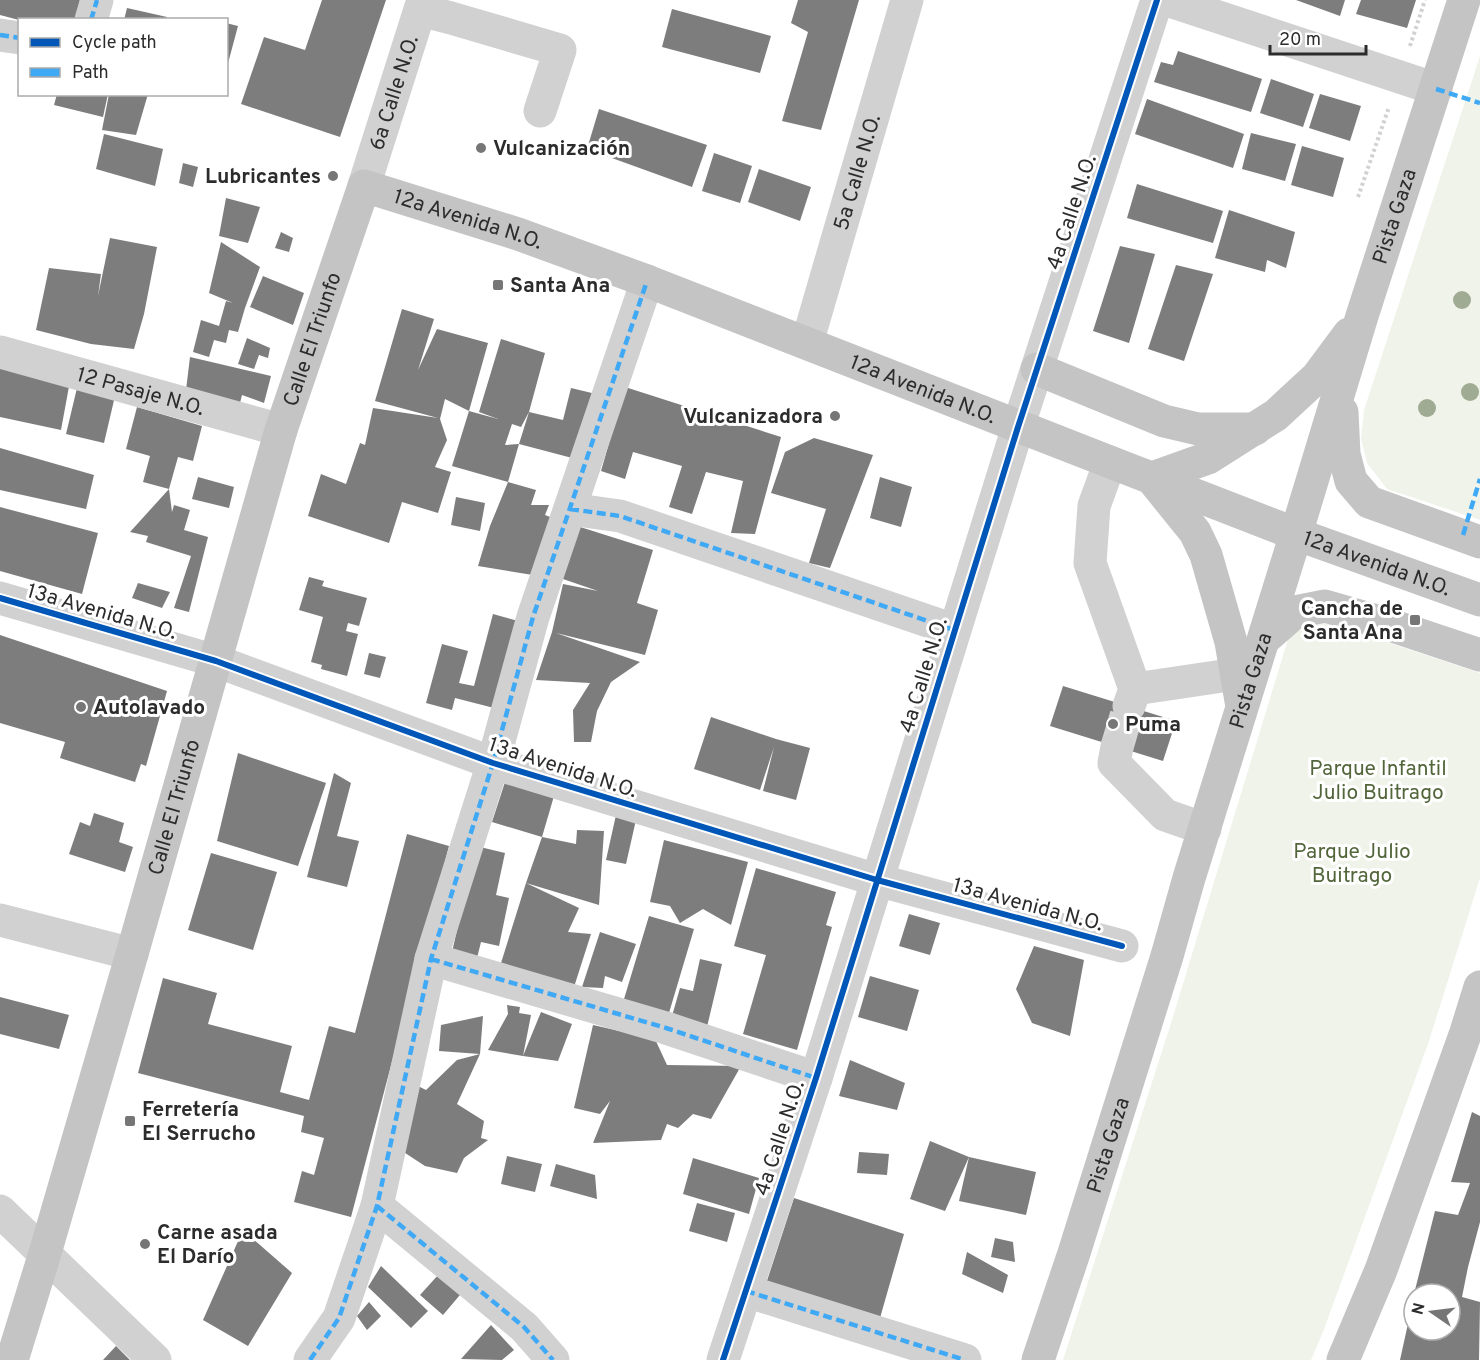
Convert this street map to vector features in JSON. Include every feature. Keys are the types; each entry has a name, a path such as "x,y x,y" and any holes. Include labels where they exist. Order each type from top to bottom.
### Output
{"main road":[{"name":"Pista Gaza","path":"1038,1360 1167,956 1362,316 1464,0"},
{"name":"12a Avenida N.O.","path":"364,186 518,234 647,281 1296,534 1480,600"},
{"name":"Calle El Triunfo","path":"12,1360 132,954 281,430 364,186"},
{"path":"1242,709 1231,642 1206,555 1195,532 1152,478 1208,459 1276,415 1317,377 1362,316"},
{"path":"1037,369 1164,421 1198,429 1255,429"},
{"path":"1341,389 1344,454 1351,481 1369,502 1480,542"},
{"path":"1264,639 1295,612 1325,606 1480,655"},
{"path":"1343,1360 1381,1270 1473,1034 1480,987"}],"street":[{"path":"92,18 97,0"},
{"name":"5a Calle N.O.","path":"807,343 907,0"},
{"name":"4a Calle N.O.","path":"723,1360 816,1078 1018,427 1157,0"},
{"path":"1167,0 1436,89"},
{"path":"421,5 451,18 560,50 540,111"},
{"name":"6a Calle N.O.","path":"364,186 421,5"},
{"path":"0,35 18,38"},
{"path":"310,1360 339,1318 376,1206 430,959 493,763 533,617 647,281"},
{"name":"12 Pasaje N.O.","path":"0,352 281,430"},
{"path":"1110,462 1094,506 1090,564 1132,698 1236,674"},
{"path":"570,508 620,516 954,630"},
{"name":"13a Avenida N.O.","path":"0,598 216,661 493,763 877,880 1122,946"},
{"path":"1117,747 1114,763 1165,815 1205,829"},
{"path":"0,921 132,954"},
{"path":"430,959 666,1028 816,1078"},
{"path":"376,1206 524,1327 553,1360"},
{"path":"0,1211 155,1360"},
{"path":"746,1292 965,1360"}],"green space":[{"path":"1480,56 1480,520 1387,489 1367,463 1361,439 1364,410"},
{"name":"Parque Julio Buitrago","path":"1320,620 1480,673 1480,878 1429,1041 1311,1360 1063,1360 1171,1023 1289,636"}],"building":[{"path":"0,0 80,0 76,18 18,20 0,15"},
{"path":"322,0 386,0 340,137 241,104 264,37 305,50"},
{"path":"798,0 859,0 821,130 782,121 808,32 791,23"},
{"path":"1296,0 1345,0 1340,16"},
{"path":"1361,0 1416,0 1407,28 1356,14"},
{"path":"127,8 167,17 167,18 124,18"},
{"path":"672,9 771,36 760,73 662,47"},
{"path":"228,24 238,26 228,63"},
{"path":"1178,51 1262,79 1251,112 1154,82 1161,62 1173,65"},
{"path":"1271,79 1314,94 1303,127 1260,113"},
{"path":"1320,94 1361,106 1350,141 1309,128"},
{"path":"56,96 108,96 103,117 54,105"},
{"path":"109,96 147,96 136,135 102,130"},
{"path":"1147,99 1244,134 1233,168 1135,134"},
{"path":"599,109 707,145 692,187 587,149"},
{"path":"1251,133 1296,144 1285,181 1242,169"},
{"path":"104,134 163,149 155,186 96,169"},
{"path":"1302,146 1344,158 1333,197 1291,185"},
{"path":"714,153 752,166 740,203 702,191"},
{"path":"183,163 198,167 193,187 179,183"},
{"path":"759,169 811,187 800,221 748,202"},
{"path":"1137,184 1223,211 1213,243 1127,218"},
{"path":"226,198 260,207 248,243 219,236"},
{"path":"1229,210 1295,232 1286,268 1267,260 1265,272 1215,258"},
{"path":"281,232 293,238 289,252 275,248"},
{"path":"110,238 157,247 144,314 134,349 91,344 36,330 49,268 101,274 98,296"},
{"path":"221,242 260,267 238,332 229,330 226,343 214,340 209,357 193,352 201,320 219,326 226,301 233,303 209,293"},
{"path":"1120,246 1155,254 1129,343 1093,331"},
{"path":"1176,265 1213,274 1184,361 1148,349"},
{"path":"263,276 304,293 293,325 250,307"},
{"path":"402,309 434,319 418,370 437,329 488,343 469,411 445,399 440,419 447,440 435,467 451,472 438,513 402,502 389,543 308,516 321,474 346,484 360,443 365,445 373,408 438,418 375,401"},
{"path":"247,338 270,348 268,358 259,355 254,369 238,364"},
{"path":"501,339 545,353 529,412 521,427 512,424 505,445 519,444 508,482 452,466 469,411 498,419 479,412"},
{"path":"190,357 271,376 264,403 242,395 240,403 186,390"},
{"path":"0,367 70,381 61,430 0,417"},
{"path":"625,387 781,437 755,534 731,533 743,481 706,472 692,514 669,507 682,466 633,452 625,479 601,471"},
{"path":"77,388 115,396 104,443 66,434"},
{"path":"571,388 596,394 576,459 519,444 529,412 563,420"},
{"path":"137,407 202,426 193,461 178,457 169,489 143,482 150,456 126,449"},
{"path":"814,438 873,455 830,568 809,563 826,509 771,493 785,452"},
{"path":"0,448 94,475 86,509 0,490"},
{"path":"198,477 234,487 229,508 192,499"},
{"path":"880,477 912,487 901,527 870,518"},
{"path":"508,482 536,490 531,505 549,505 545,515 558,520 539,576 478,566 490,526"},
{"path":"169,489 172,512 174,505 190,510 184,530 208,537 189,612 174,608 191,556 146,542 148,536 130,532"},
{"path":"456,497 485,503 480,531 451,525"},
{"path":"0,507 98,533 82,594 0,571"},
{"path":"577,526 653,550 637,603 658,610 645,655 556,633 640,662 611,682 597,711 591,742 574,742 573,710 590,683 536,680 552,632 563,584 598,591 560,578"},
{"path":"309,577 324,581 322,586 367,598 359,626 348,623 346,631 358,634 347,676 321,669 322,665 311,662 323,617 299,610"},
{"path":"138,583 170,592 162,608 132,598"},
{"path":"493,614 522,622 498,709 455,698 452,710 426,703 442,644 468,651 459,683 474,686"},
{"name":"Autolavado","path":"0,635 167,691 146,766 141,764 135,782 60,758 65,742 0,723"},
{"path":"369,653 386,657 380,678 364,674"},
{"name":"Puma","path":"1063,686 1176,721 1163,761 1050,726"},
{"path":"711,717 810,748 796,800 763,791 774,747 760,790 694,769"},
{"path":"238,753 326,783 298,866 217,841"},
{"path":"334,773 351,783 337,836 359,841 347,887 307,877"},
{"path":"505,782 554,796 542,837 492,822"},
{"path":"618,806 638,811 626,864 606,860"},
{"path":"94,813 124,823 119,842 133,847 125,872 69,854 80,822 90,826"},
{"path":"577,830 604,831 599,905 526,883 542,837 576,844"},
{"path":"407,834 449,846 351,1217 294,1202 302,1171 314,1175 324,1138 301,1132 304,1116 138,1073 163,978 217,993 208,1024 292,1046 280,1092 309,1100 329,1026 355,1033"},
{"path":"664,840 748,862 731,925 703,909 680,923 670,906 650,902"},
{"path":"480,847 505,853 496,895 509,898 499,946 481,942 477,958 452,952 471,869"},
{"path":"211,853 277,872 253,950 188,930"},
{"path":"756,868 836,892 826,925 832,927 797,1050 743,1034 766,955 734,946"},
{"path":"526,883 579,908 568,932 591,934 574,987 501,963"},
{"path":"909,914 940,923 930,955 899,946"},
{"path":"649,916 694,929 666,1023 621,1009"},
{"path":"600,932 636,944 622,982 605,976 603,988 582,987"},
{"path":"1034,946 1084,960 1070,1036 1032,1023 1016,989"},
{"path":"700,959 722,964 706,1031 672,1016 680,988 693,991"},
{"path":"870,976 919,990 907,1031 858,1017"},
{"path":"0,997 69,1015 59,1049 0,1034"},
{"path":"507,1005 520,1007 519,1013 531,1015 523,1056 488,1050 508,1014"},
{"path":"541,1012 572,1024 558,1061 523,1056"},
{"path":"483,1016 480,1054 439,1051 441,1025"},
{"path":"593,1025 655,1039 667,1065 741,1066 711,1119 693,1114 678,1128 667,1124 661,1140 593,1143 610,1101 600,1114 574,1108"},
{"path":"480,1054 457,1104 484,1121 481,1138 488,1140 464,1158 457,1173 425,1166 399,1149 416,1085 426,1090 457,1060"},
{"path":"850,1060 905,1083 897,1110 839,1096"},
{"path":"1472,1112 1480,1116 1480,1222 1462,1297 1462,1282 1417,1282 1435,1211 1458,1215 1470,1183 1451,1182"},
{"path":"930,1141 969,1157 945,1211 910,1199"},
{"path":"859,1152 889,1154 887,1175 857,1173"},
{"path":"507,1156 542,1164 535,1192 501,1184"},
{"path":"969,1157 1036,1172 1026,1215 959,1201"},
{"path":"693,1158 759,1178 749,1214 683,1194"},
{"path":"556,1164 595,1175 597,1199 550,1186"},
{"path":"794,1198 904,1234 878,1325 763,1293"},
{"path":"697,1203 735,1213 727,1242 689,1231"},
{"path":"243,1230 292,1273 248,1346 203,1320"},
{"path":"995,1238 1013,1242 1015,1262 991,1257"},
{"path":"967,1252 1008,1275 1003,1293 962,1274"},
{"path":"381,1266 428,1311 411,1328 368,1287"},
{"path":"439,1274 465,1289 443,1315 420,1295"},
{"path":"1462,1297 1480,1302 1479,1360 1400,1360 1404,1342 1462,1342"},
{"path":"369,1302 381,1316 367,1330 357,1316"},
{"path":"491,1325 514,1350 502,1360 461,1359"},
{"path":"116,1346 130,1360 103,1360"}],"tunnel":[{"path":"1117,747 1129,706"}],"marked path":[{"path":"92,18 97,0"},
{"path":"0,35 18,38"},
{"path":"1436,89 1480,103"},
{"path":"310,1360 339,1318 377,1206 431,959 493,763 533,617 647,281"},
{"path":"1463,535 1480,479"},
{"path":"570,509 620,516 954,630"},
{"path":"431,959 666,1028 816,1078"},
{"path":"377,1206 524,1327 553,1360"},
{"path":"746,1291 965,1360"}],"cycle path":[{"path":"723,1360 816,1078 1018,427 1157,0"},
{"path":"0,598 216,661 493,763 877,880 1122,946"}],"place":[{"name":"Vulcanización","path":"481,148"},
{"name":"Lubricantes","path":"333,176"},
{"name":"Santa Ana","path":"498,285"},
{"name":"Vulcanizadora","path":"835,416"},
{"name":"Cancha de Santa Ana","path":"1415,620"},
{"name":"Autolavado","path":"81,707"},
{"name":"Puma","path":"1113,724"},
{"name":"Ferretería El Serrucho","path":"130,1121"},
{"name":"Carne asada El Darío","path":"145,1244"}],"park label":[{"name":"Parque Infantil Julio Buitrago","path":"1378,780"}]}
